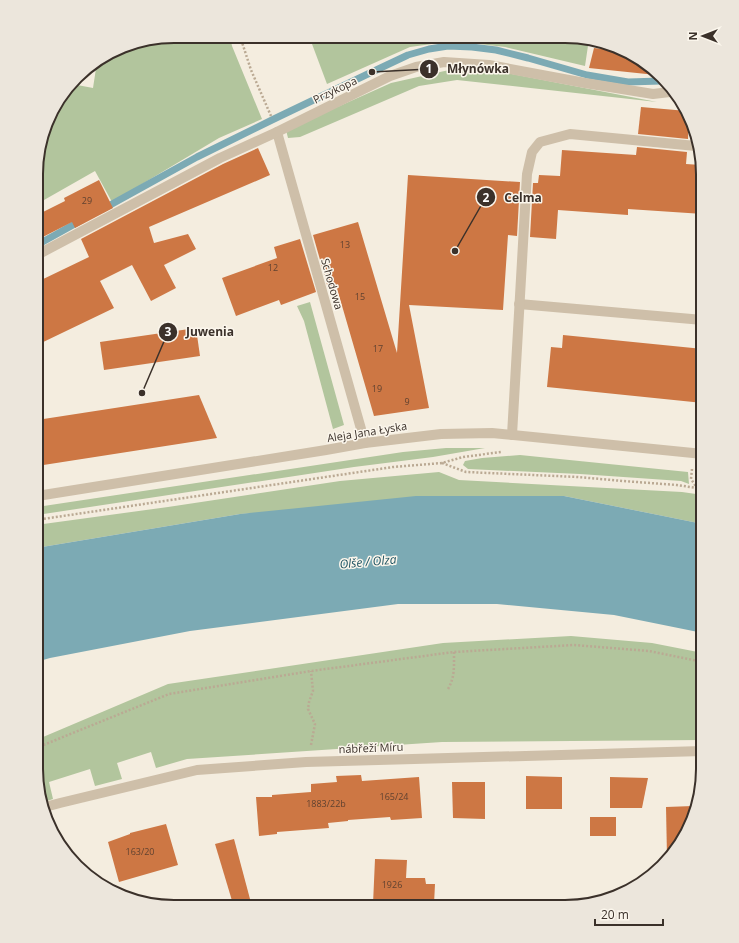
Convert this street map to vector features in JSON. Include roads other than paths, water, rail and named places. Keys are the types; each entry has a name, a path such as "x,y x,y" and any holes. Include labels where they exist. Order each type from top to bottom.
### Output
{"street":[{"name":"Przykopa","path":"43,252 188,175 390,76 416,67 444,62 489,65 585,84 653,94 668,92"},
{"name":"Schodowa","path":"277,132 365,443"},
{"path":"512,435 527,174 532,152 540,142 570,134 693,146"},
{"path":"519,304 696,319"},
{"name":"Aleja Jana Łyska","path":"43,495 365,443 441,434 492,433 696,453"},
{"name":"nábřeží Míru","path":"48,806 197,770 306,762 696,751"}],"water":[{"name":"Olše / Olza","path":"416,496 564,496 696,523 696,632 614,615 497,604 398,604 190,631 43,660 43,547 240,514"}],"waterway":[{"path":"103,209 197,157 276,118 408,55 429,49 448,46 496,50 587,75 628,82 658,81"},
{"path":"43,242 82,220"}],"place":[{"name":"Młynówka","path":"372,72"},
{"name":"Celma","path":"455,251"},
{"name":"Juwenia","path":"142,393"}]}
